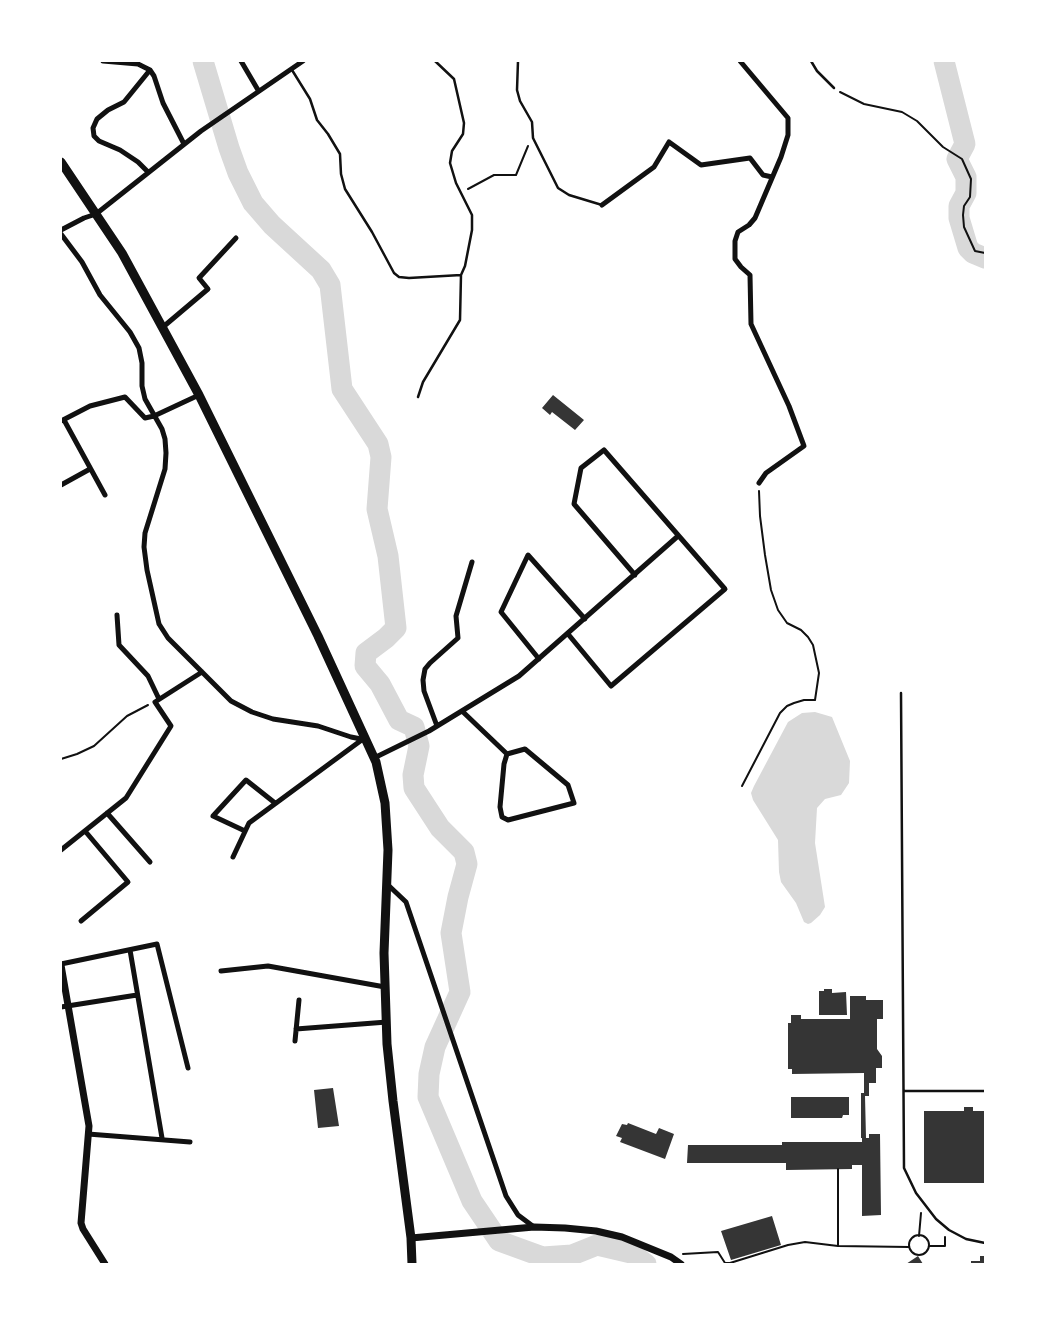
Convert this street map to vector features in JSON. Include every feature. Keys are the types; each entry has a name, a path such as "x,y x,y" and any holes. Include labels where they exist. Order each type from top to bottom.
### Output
{"main road":[{"path":"61,162 122,253 199,395 318,636 374,758 385,803 388,850 384,952 387,1022 393,1102 411,1238 412,1264"}],"street":[{"path":"102,61 138,64 150,70 154,76 163,103 184,144"},
{"path":"241,61 258,90"},
{"path":"61,230 96,214 201,131 258,90 303,61"},
{"path":"740,61 788,118 788,135 755,218 749,225 738,232 735,241 735,259 750,275 751,324 789,406 804,446 766,473 759,483"},
{"path":"148,172 138,162 120,150 99,141 94,136 93,128 97,119 108,110 124,102 150,70"},
{"path":"602,205 654,167 669,142 701,165 750,158 763,175 772,177"},
{"path":"61,234 82,262 100,295 130,332 139,348 142,363 142,386 145,398 162,429 166,453 164,469 145,533 144,547 159,624 168,638 231,701 252,712 273,719 318,726 365,740"},
{"path":"163,327 208,289 199,278 236,238"},
{"path":"105,496 63,421 90,406 126,397 145,418 154,416 199,395"},
{"path":"568,634 612,686 725,589 604,450 581,468 574,504 635,575"},
{"path":"61,485 90,469"},
{"path":"374,758 429,731 519,676 678,536"},
{"path":"539,659 501,612 528,555 585,619"},
{"path":"437,726 424,691 425,669 458,638 456,616 472,562"},
{"path":"61,850 126,798 171,726 157,701 148,676 119,645 116,615"},
{"path":"157,701 202,672"},
{"path":"462,711 507,754"},
{"path":"233,857 249,823 365,740"},
{"path":"525,749 568,785 574,803 508,820 502,817 500,807 504,764 507,754 525,749"},
{"path":"245,831 213,816 246,780 275,804"},
{"path":"107,813 150,862"},
{"path":"81,921 128,882 85,831"},
{"path":"386,884 406,902 506,1196 518,1214 534,1227"},
{"path":"105,1264 82,1229 81,1223 89,1126 65,1007 61,964 157,944 188,1068"},
{"path":"130,950 162,1138"},
{"path":"221,971 268,966 385,987"},
{"path":"65,1007 137,995"},
{"path":"295,1040 299,1000"},
{"path":"296,1029 387,1022"},
{"path":"88,1134 162,1138 190,1142"},
{"path":"411,1238 534,1227 588,1231 614,1235 647,1246 671,1257 681,1264"}],"lane":[{"path":"418,397 423,382 460,320 461,275 465,266 472,230 472,215 450,163 452,151 463,134 464,123 454,79 435,61"},
{"path":"518,61 517,90 520,101 532,122 533,138 558,188 569,195 602,205"},
{"path":"811,61 817,71 834,88"},
{"path":"291,68 310,99 317,120 340,154 341,174 346,189 394,273 399,277 409,278 461,275"},
{"path":"901,693 904,1168 924,1205 948,1229 966,1239 985,1243"},
{"path":"905,1091 985,1091"}],"path":[{"path":"834,88 842,94 864,104 902,112 917,121 943,147 962,160 971,179 970,197 964,206 964,227 975,251 985,253"},
{"path":"462,193 494,175 516,175 533,138"},
{"path":"742,786 780,713 794,702 815,700 819,673 813,645 801,630 787,623 782,618 771,590 760,516 759,483"},
{"path":"61,758 77,754 94,746 127,716 157,701"},
{"path":"838,1169 838,1246"},
{"path":"919,1236 920,1220 924,1205"},
{"path":"929,1246 944,1246 945,1234 948,1229"},
{"path":"909,1247 911,1240 919,1236 925,1238 929,1246"},
{"path":"671,1257 688,1253 718,1252 725,1263 730,1263 788,1245 805,1242 838,1246 909,1247"},
{"path":"909,1247 914,1254 920,1255 926,1252 929,1246"}],"shaded area":[{"path":"815,712 832,717 850,761 849,783 841,795 825,799 817,808 815,843 825,907 820,915 808,924 804,922 796,903 781,882 778,840 753,800 751,793 788,722 802,713"}],"building":[{"path":"553,395 584,420 575,430 552,412 550,415 542,408"},
{"path":"824,989 832,989 832,993 846,992 847,1015 819,1015 819,991 824,991"},
{"path":"850,996 866,996 866,1000 883,1000 883,1019 877,1019 877,1049 882,1056 882,1068 876,1068 876,1083 869,1083 869,1096 865,1096 866,1138 869,1138 869,1134 880,1134 881,1215 862,1216 862,1165 852,1165 852,1169 786,1170 786,1163 687,1163 688,1145 782,1145 782,1142 862,1142 861,1093 864,1093 864,1073 792,1074 792,1069 788,1069 788,1023 791,1023 791,1015 801,1015 801,1019 850,1019"},
{"path":"333,1088 339,1126 318,1128 314,1090"},
{"path":"791,1097 849,1097 849,1115 843,1115 842,1118 791,1118"},
{"path":"964,1107 973,1107 973,1111 985,1111 985,1183 924,1183 924,1111 964,1111"},
{"path":"628,1123 656,1134 659,1128 674,1134 665,1159 620,1142 622,1138 616,1136 622,1124 627,1125"},
{"path":"772,1216 781,1245 731,1260 721,1231"},
{"path":"918,1256 923,1264 906,1264"},
{"path":"980,1256 985,1256 985,1264 971,1264 971,1261 980,1261"}],"waterway":[{"path":"203,61 229,148 238,173 253,203 272,225 321,270 330,285 342,389 378,444 381,457 377,509 388,556 396,628 366,653 365,666 380,684 399,720 414,727 419,746 413,775 414,788 440,828 464,852 467,864 451,933 460,992 435,1047 429,1074 428,1097 472,1201 499,1241 543,1257 572,1255 597,1245 631,1253 646,1264"},
{"path":"944,61 965,144 957,159 966,177 966,193 959,206 959,218 968,248 973,253 985,258"}]}
